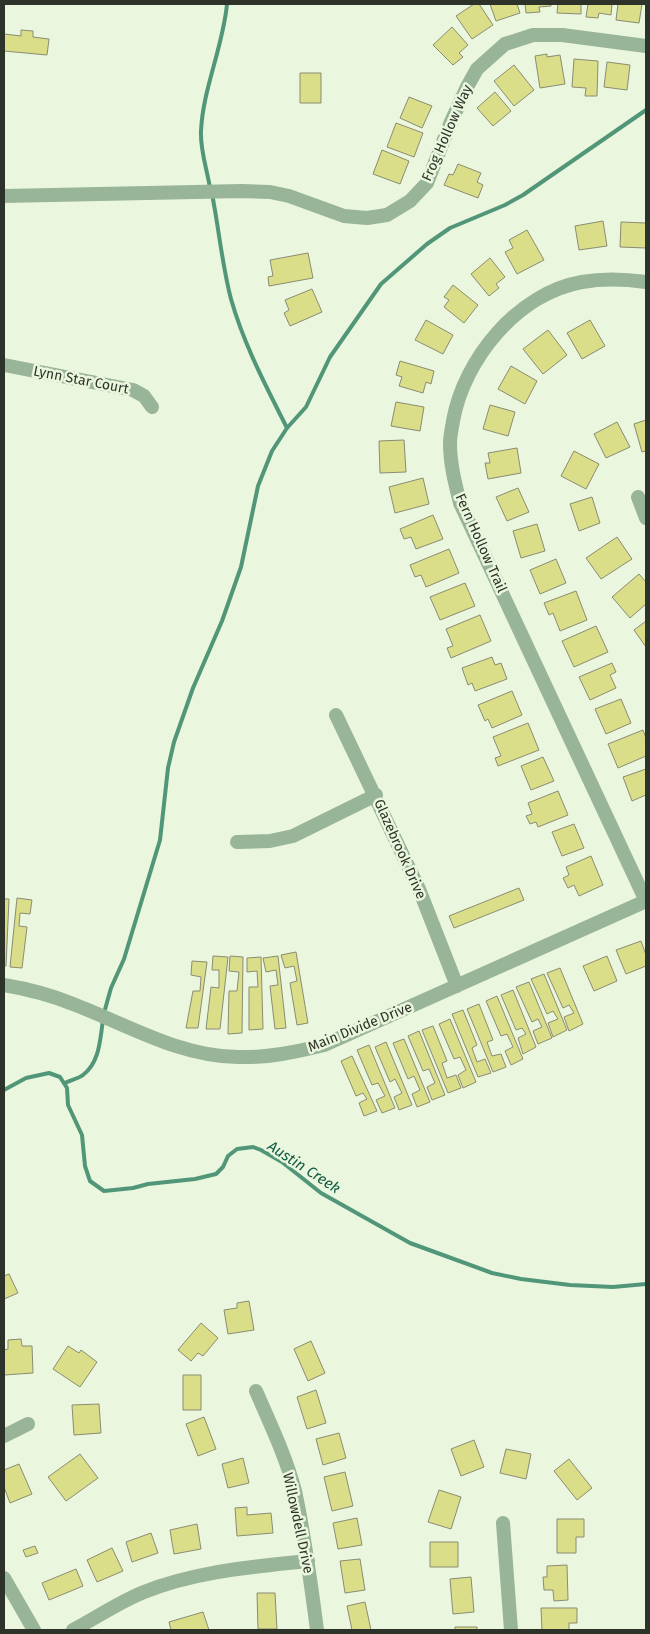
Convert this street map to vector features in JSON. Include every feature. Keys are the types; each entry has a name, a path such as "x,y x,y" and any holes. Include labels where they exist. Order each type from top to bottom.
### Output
{"street":[{"name":"Frog Hollow Way","path":"4,196 270,192 289,196 344,216 367,218 387,215 410,201 427,183 467,87 478,68 505,44 533,35 562,34 646,46"},
{"name":"Fern Hollow Trail","path":"646,282 622,278 581,282 549,293 513,316 486,346 469,372 456,405 450,442 452,473 460,503 646,901"},
{"name":"Lynn Star Court","path":"4,365 133,390 144,396 152,407"},
{"path":"638,497 646,518"},
{"name":"Glazebrook Drive","path":"336,715 376,795 419,889 457,986"},
{"path":"237,842 270,841 293,836 376,795"},
{"name":"Main Divide Drive","path":"4,985 28,989 72,1004 163,1042 201,1052 237,1057 293,1053 324,1045 646,901"},
{"name":"Willowdell Drive","path":"256,1391 274,1430 294,1489 308,1560 318,1630"},
{"path":"4,1436 28,1424"},
{"path":"503,1522 511,1630"},
{"path":"73,1630 142,1593 170,1582 235,1568 308,1560"},
{"path":"4,1578 34,1630"}],"building":[{"path":"474,4 479,4 493,25 472,39 456,16"},
{"path":"490,4 517,4 520,13 496,21"},
{"path":"525,4 551,4 551,6 539,7 540,12 526,13"},
{"path":"558,4 581,4 581,14 557,13"},
{"path":"588,4 612,4 611,15 599,13 598,18 586,17"},
{"path":"618,4 642,4 639,23 616,20"},
{"path":"452,27 468,45 459,53 463,57 453,65 433,45"},
{"path":"21,30 33,31 33,37 49,39 47,55 4,51 4,34 21,36"},
{"path":"547,54 547,57 560,55 565,84 540,88 535,56"},
{"path":"574,59 598,61 597,96 585,96 586,88 572,87"},
{"path":"607,62 630,65 627,90 604,87"},
{"path":"514,65 534,90 514,106 494,81"},
{"path":"300,73 321,73 321,103 300,103"},
{"path":"495,92 511,111 493,126 477,108"},
{"path":"409,97 432,106 422,128 400,118"},
{"path":"396,123 423,133 414,157 387,147"},
{"path":"382,150 409,161 400,184 373,174"},
{"path":"458,164 481,173 477,182 483,185 478,198 444,185 449,174 453,175"},
{"path":"603,221 607,246 579,250 575,226"},
{"path":"621,222 646,223 646,248 620,247"},
{"path":"527,230 544,260 517,274 505,252 513,248 509,240"},
{"path":"308,253 313,278 269,286 268,277 273,276 270,260"},
{"path":"490,258 505,277 496,284 499,288 489,296 471,274"},
{"path":"453,285 478,305 464,323 444,307 449,300 444,297"},
{"path":"312,289 322,312 290,326 284,313 289,310 285,300"},
{"path":"426,320 453,335 443,354 415,340"},
{"path":"590,320 605,346 582,359 567,333"},
{"path":"548,330 567,355 543,374 523,349"},
{"path":"400,361 434,371 431,384 426,382 423,393 399,386 402,377 396,375"},
{"path":"511,366 537,381 525,404 498,389"},
{"path":"396,402 424,407 420,431 391,426"},
{"path":"490,405 515,412 508,436 483,429"},
{"path":"646,420 646,451 642,452 634,424"},
{"path":"617,422 630,447 606,458 594,434"},
{"path":"404,440 406,472 380,473 379,441"},
{"path":"517,448 521,473 488,479 485,463 490,463 488,453"},
{"path":"574,451 599,464 586,489 561,476"},
{"path":"423,478 429,504 395,513 389,487"},
{"path":"518,488 529,512 507,521 496,497"},
{"path":"592,497 600,523 579,531 570,504"},
{"path":"433,515 443,539 416,549 411,537 404,539 400,529"},
{"path":"537,524 545,551 521,558 513,531"},
{"path":"617,537 632,559 601,579 586,558"},
{"path":"449,549 459,573 426,587 421,575 415,577 410,565"},
{"path":"556,559 566,583 540,594 530,570"},
{"path":"639,574 646,582 646,604 630,618 612,597"},
{"path":"465,583 475,606 440,620 430,597"},
{"path":"576,591 587,620 560,631 553,613 549,615 544,603"},
{"path":"480,615 491,641 451,658 447,648 453,646 446,629"},
{"path":"646,621 646,647 634,630"},
{"path":"596,626 608,652 574,667 562,641"},
{"path":"492,657 495,665 501,663 507,679 475,691 472,683 468,685 462,668"},
{"path":"612,663 616,672 610,675 616,688 590,700 579,677"},
{"path":"512,691 522,715 492,728 488,719 485,721 478,705"},
{"path":"621,699 631,723 606,734 595,709"},
{"path":"528,723 539,750 498,766 495,758 501,756 493,737"},
{"path":"643,730 646,738 646,756 618,768 608,744"},
{"path":"543,757 554,781 531,790 521,766"},
{"path":"646,769 646,795 632,801 623,777"},
{"path":"558,791 568,815 538,827 536,822 530,824 526,816 532,814 528,803"},
{"path":"574,824 584,848 562,856 552,832"},
{"path":"591,856 603,885 579,896 574,885 568,888 563,878 569,875 566,867"},
{"path":"519,888 524,900 454,928 449,916"},
{"path":"17,898 32,900 30,914 20,913 19,926 27,927 22,968 10,967"},
{"path":"4,899 9,899 6,966 4,966"},
{"path":"641,941 646,955 646,966 626,974 616,950"},
{"path":"296,952 308,1023 297,1025 290,983 297,981 294,966 285,968 281,955"},
{"path":"213,956 228,957 220,1029 206,1029 211,987 219,988 219,970 212,970"},
{"path":"230,956 243,957 242,1033 228,1034 229,991 237,991 239,972 229,971"},
{"path":"278,956 286,1028 275,1029 270,986 278,985 276,970 266,972 263,958"},
{"path":"607,956 617,981 594,991 583,966"},
{"path":"261,957 263,1029 249,1030 249,987 258,987 257,971 247,972 247,958"},
{"path":"192,961 207,962 198,1028 186,1028 193,991 200,991 201,977 191,975"},
{"path":"560,968 583,1024 569,1031 564,1017 574,1013 569,1005 563,1008 547,973"},
{"path":"544,974 567,1030 553,1037 548,1023 558,1019 553,1011 547,1014 531,979"},
{"path":"529,982 552,1038 538,1044 533,1031 542,1027 538,1019 532,1022 516,987"},
{"path":"513,990 536,1047 523,1054 518,1038 526,1034 522,1028 516,1030 501,995"},
{"path":"497,996 523,1059 511,1065 505,1051 513,1047 507,1034 501,1036 486,1001"},
{"path":"479,1004 493,1040 487,1042 492,1056 501,1054 506,1067 493,1072 467,1009"},
{"path":"463,1010 477,1045 472,1048 477,1062 485,1059 491,1073 478,1077 452,1014"},
{"path":"450,1019 476,1082 463,1088 458,1075 466,1070 460,1057 454,1059 439,1024"},
{"path":"433,1026 447,1061 442,1063 447,1078 456,1075 461,1088 448,1093 422,1030"},
{"path":"419,1031 445,1095 432,1100 427,1087 435,1083 429,1069 423,1071 408,1036"},
{"path":"404,1039 430,1102 417,1107 412,1094 420,1090 414,1076 408,1079 393,1043"},
{"path":"386,1042 412,1105 399,1110 394,1097 402,1093 395,1079 390,1082 375,1047"},
{"path":"369,1045 395,1108 382,1113 376,1100 385,1096 378,1083 372,1085 357,1050"},
{"path":"352,1056 377,1111 364,1116 359,1103 367,1099 363,1093 356,1096 341,1061"},
{"path":"9,1274 18,1293 4,1299 4,1276"},
{"path":"249,1301 254,1330 228,1334 224,1310 237,1308 237,1303"},
{"path":"201,1323 218,1338 203,1356 198,1353 191,1361 178,1350"},
{"path":"21,1339 22,1346 32,1346 33,1373 4,1375 4,1350 8,1349 8,1340"},
{"path":"311,1341 325,1373 308,1381 294,1349"},
{"path":"68,1346 79,1353 81,1350 97,1362 80,1387 53,1369"},
{"path":"183,1375 201,1375 201,1410 183,1410"},
{"path":"316,1390 326,1423 307,1429 297,1397"},
{"path":"99,1404 101,1433 74,1435 72,1405"},
{"path":"204,1417 216,1449 198,1456 186,1424"},
{"path":"339,1433 346,1458 323,1465 316,1439"},
{"path":"474,1440 484,1467 461,1476 451,1449"},
{"path":"506,1449 531,1454 526,1479 500,1473"},
{"path":"80,1454 98,1478 66,1501 48,1477"},
{"path":"243,1458 249,1483 228,1488 222,1464"},
{"path":"569,1459 592,1488 577,1500 554,1471"},
{"path":"19,1464 32,1494 10,1503 4,1487 4,1470"},
{"path":"345,1472 353,1506 332,1511 324,1477"},
{"path":"439,1490 461,1497 451,1529 428,1522"},
{"path":"247,1507 247,1515 271,1513 273,1533 237,1536 235,1508"},
{"path":"357,1518 362,1545 338,1549 333,1523"},
{"path":"557,1519 584,1519 584,1537 576,1537 576,1553 557,1553"},
{"path":"197,1524 201,1549 174,1554 170,1530"},
{"path":"151,1533 158,1553 132,1562 126,1542"},
{"path":"430,1542 458,1542 458,1567 430,1567"},
{"path":"35,1546 38,1553 26,1557 23,1550"},
{"path":"112,1548 123,1571 97,1582 87,1560"},
{"path":"360,1559 365,1590 345,1593 340,1561"},
{"path":"567,1565 568,1600 554,1601 553,1590 544,1590 543,1577 547,1577 547,1566"},
{"path":"76,1569 83,1586 49,1600 42,1583"},
{"path":"471,1577 474,1612 453,1614 450,1579"},
{"path":"257,1593 275,1593 277,1629 258,1629"},
{"path":"365,1602 371,1630 352,1630 347,1606"},
{"path":"541,1608 577,1608 577,1623 569,1623 569,1630 542,1630"},
{"path":"203,1612 209,1630 171,1630 169,1622"},
{"path":"455,1627 477,1627 477,1630 455,1630"}],"waterway":[{"path":"210,188 201,131 205,99 222,36 227,4"},
{"path":"104,1013 111,988 124,959 160,840 168,768 174,742 193,688 222,621 241,567 258,486 272,451 287,428 306,407 330,357 381,284 427,244 450,228 505,205 523,195 646,110"},
{"path":"212,194 225,273 236,316 256,365 287,428"},
{"path":"65,1083 79,1078 93,1064 100,1042 103,1020"},
{"name":"Austin Creek","path":"4,1090 26,1078 49,1073 60,1077 67,1088 68,1105 82,1135 85,1166 90,1181 104,1191 195,1179 216,1174 223,1167 228,1156 237,1149 253,1147 282,1162 321,1193 410,1243 492,1273 521,1279 570,1285 613,1287 646,1284"}]}
